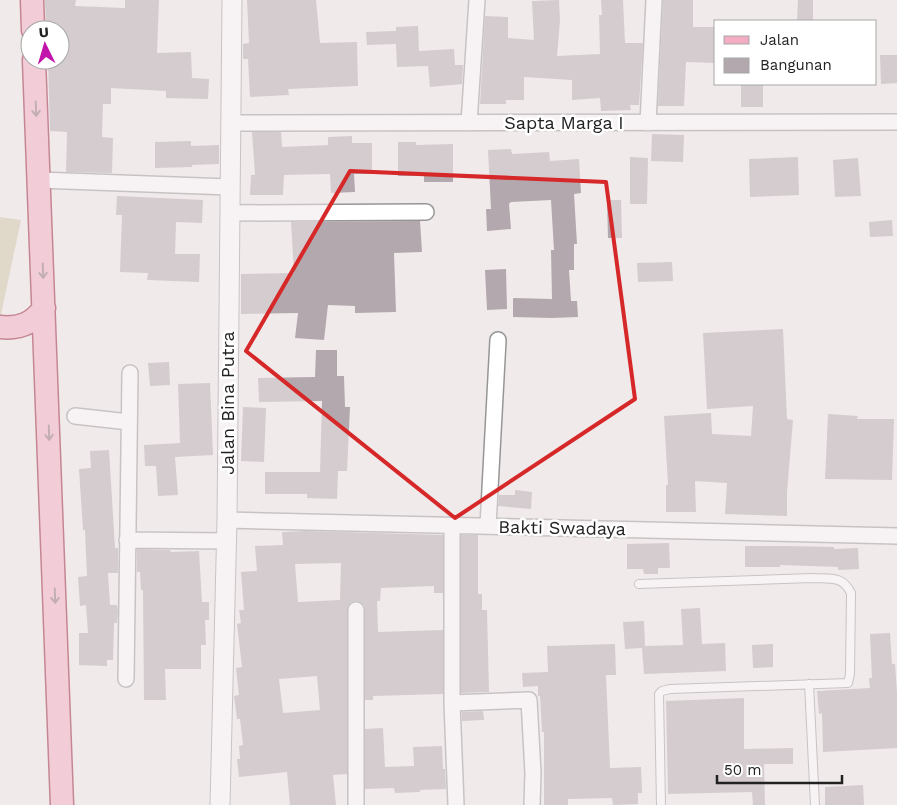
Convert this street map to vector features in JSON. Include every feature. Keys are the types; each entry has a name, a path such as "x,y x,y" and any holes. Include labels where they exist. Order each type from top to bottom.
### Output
{"main road":[{"path":"32,0 33,20"},
{"path":"34,70 62,805"},
{"path":"0,327 23,326 38,316 44,308"}],"street":[{"name":"Jalan Bina Putra","path":"220,805 228,520 229,187 232,0"},
{"path":"469,123 477,0"},
{"path":"648,123 654,0"},
{"name":"Sapta Marga I","path":"230,123 897,122"},
{"path":"39,180 229,187"},
{"path":"230,213 426,212"},
{"path":"488,526 498,340"},
{"path":"126,679 130,373"},
{"path":"75,416 129,422"},
{"name":"Bakti Swadaya","path":"228,520 897,536"},
{"path":"452,526 452,703 456,805"},
{"path":"127,540 226,541"},
{"path":"356,610 356,805"},
{"path":"452,703 530,700 533,773 532,805"}],"lane":[{"path":"639,584 812,578 837,579 846,583 851,593 850,682 670,689 659,694 660,805"},
{"path":"809,684 815,805"}],"highlighted area":[{"path":"350,171 606,182 635,399 455,518 246,351"}],"shaded area":[{"path":"0,217 21,220 0,319"}],"building":[{"path":"45,0 76,0 75,6 125,8 125,0 159,0 157,53 191,52 192,78 209,79 208,99 166,98 166,91 111,88 111,104 103,104 102,137 113,138 112,173 66,172 67,132 50,131 48,70 70,70 70,20 46,20"},
{"path":"247,0 316,0 320,43 357,42 358,86 288,89 289,95 250,97 248,59 243,59 243,44 249,43"},
{"path":"559,0 560,21 557,56 600,54 599,15 602,15 601,0 623,0 625,43 643,43 639,105 630,105 631,110 601,111 600,98 572,100 572,80 524,77 524,100 506,100 506,104 480,104 485,16 508,17 508,38 534,40 532,1"},
{"path":"663,0 693,0 693,27 714,27 714,63 686,62 684,106 658,106"},
{"path":"798,0 813,0 813,20 797,20"},
{"path":"418,26 419,51 454,49 455,65 463,65 462,84 430,87 428,66 397,67 396,44 367,45 366,32 396,31 396,27"},
{"path":"880,55 897,55 897,83 881,84"},
{"path":"741,85 763,85 763,107 741,107"},
{"path":"252,132 281,132 282,147 328,145 328,137 352,136 352,143 372,143 372,174 354,174 355,192 331,193 330,174 284,175 283,195 250,195 251,175 255,175"},
{"path":"652,134 684,135 683,162 651,161"},
{"path":"191,141 191,146 219,145 219,164 155,168 155,142"},
{"path":"398,142 416,142 416,145 453,144 453,182 424,182 424,176 398,176"},
{"path":"511,149 512,154 549,152 550,161 579,159 581,193 574,194 577,244 574,244 574,270 569,270 571,301 577,301 578,317 513,317 513,298 552,299 551,250 554,250 551,200 511,202 509,204 511,229 487,231 486,209 491,209 488,150"},
{"path":"630,157 648,158 647,204 630,204"},
{"path":"798,157 799,195 750,197 749,159"},
{"path":"858,158 861,196 835,197 833,160"},
{"path":"117,196 203,200 202,223 176,222 175,254 200,254 199,282 147,280 148,273 120,272 122,215 116,215"},
{"path":"607,200 621,200 622,238 608,238"},
{"path":"892,220 893,236 870,237 869,222"},
{"path":"420,221 422,252 394,253 396,312 355,313 355,306 328,305 324,340 295,338 298,313 241,314 241,274 294,273 291,222"},
{"path":"672,262 673,281 638,282 637,263"},
{"path":"506,269 507,309 487,310 485,270"},
{"path":"783,329 787,419 793,420 787,516 725,514 727,483 695,481 696,512 666,512 666,485 668,485 664,416 711,413 712,434 751,436 753,406 707,409 703,333"},
{"path":"316,350 337,350 337,376 344,376 345,407 350,407 347,471 338,471 337,499 307,498 307,494 265,494 265,472 320,472 322,401 259,402 258,378 315,377"},
{"path":"169,362 170,385 150,386 148,363"},
{"path":"210,383 213,455 175,457 178,495 158,496 156,466 145,466 144,445 180,443 178,384"},
{"path":"243,407 266,408 264,462 241,461"},
{"path":"828,414 858,416 857,419 894,419 892,480 825,479"},
{"path":"109,450 115,548 118,548 118,573 108,573 110,605 117,605 118,612 117,623 114,623 113,660 107,660 107,666 79,665 79,633 88,633 86,605 80,606 78,577 87,576 79,469 91,468 90,451"},
{"path":"515,490 532,492 531,509 498,506 499,495 515,495"},
{"path":"282,532 443,535 443,593 434,593 434,586 381,588 380,601 377,601 378,632 443,630 443,694 373,696 373,700 365,700 365,610 364,605 356,601 348,606 347,774 333,775 336,805 290,805 287,772 239,777 237,759 240,759 239,746 243,745 240,719 237,719 234,696 239,695 236,668 242,667 237,624 241,623 239,610 244,610 241,572 257,571 255,546 283,545","holes":["341,563 340,600 298,602 295,564","317,676 320,710 283,713 279,679"]},
{"path":"461,535 478,535 478,594 482,594 482,610 487,610 489,692 461,693"},
{"path":"669,543 670,568 658,568 658,574 644,574 643,569 627,569 627,544"},
{"path":"745,546 858,548 859,569 838,570 838,567 780,565 780,567 745,567"},
{"path":"137,549 170,550 171,552 199,551 202,602 209,602 209,620 205,620 206,645 201,645 201,669 165,669 166,700 144,700 143,590 141,590 140,572 137,572"},
{"path":"700,608 702,644 725,643 726,671 644,674 642,648 625,649 623,622 644,621 645,646 683,645 681,609"},
{"path":"890,633 892,664 895,664 897,692 897,748 823,752 822,713 819,714 817,691 870,688 869,678 872,678 870,634"},
{"path":"615,644 616,675 606,675 610,768 641,767 642,793 638,793 638,804 613,805 612,798 568,799 568,805 544,805 544,732 542,732 540,696 538,696 538,686 523,687 522,673 548,672 547,646"},
{"path":"773,644 773,667 753,668 752,645"},
{"path":"744,698 744,749 793,748 793,764 764,764 765,805 753,805 752,792 668,794 666,701"},
{"path":"483,711 484,720 462,721 462,712"},
{"path":"383,728 385,767 414,766 413,747 442,746 446,789 395,793 394,788 365,789 365,729"},
{"path":"863,785 864,805 825,805 825,787"}]}
